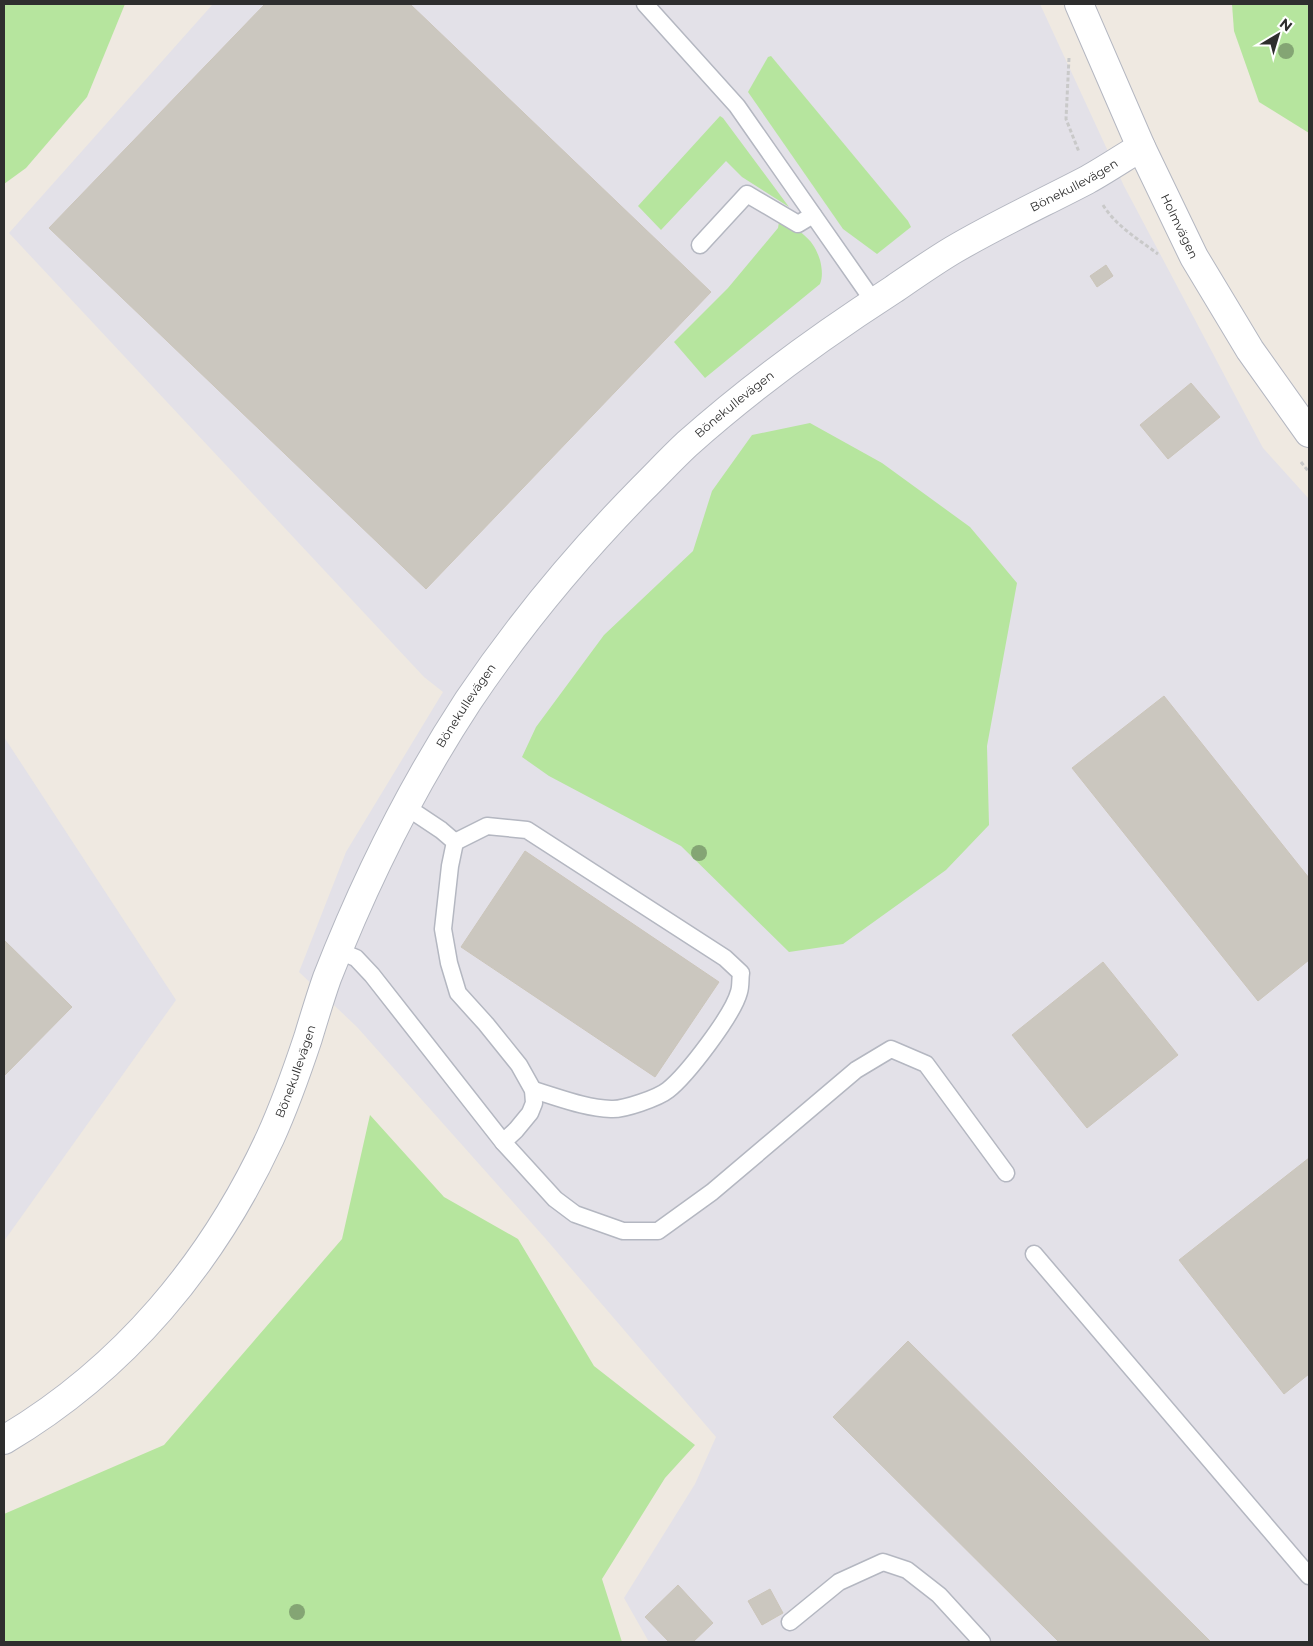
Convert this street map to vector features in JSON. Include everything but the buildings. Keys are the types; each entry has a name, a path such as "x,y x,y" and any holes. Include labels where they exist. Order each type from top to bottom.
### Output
{"street":[{"name":"Holmvägen","path":"1079,4 1140,147 1194,257 1250,350 1309,432"},
{"name":"Bönekullevägen","path":"4,1440 58,1405 129,1345 180,1287 213,1242 270,1139 288,1094 326,982 358,903 405,806 468,701 497,660 593,539 692,440 812,343 950,252 988,230 1090,178 1140,147"}],"lane":[{"path":"645,4 737,106 874,302"},
{"path":"700,245 748,194 798,224 814,215"},
{"path":"405,806 441,830 455,842"},
{"path":"455,842 488,826 527,830 725,958 741,973 739,992 726,1019 690,1068 667,1091 643,1102 612,1109 572,1102 533,1090"},
{"path":"455,842 450,866 443,929 449,963 458,994 486,1024 519,1065 533,1090 534,1103 530,1113 503,1142"},
{"path":"339,951 356,958 372,975 503,1142 555,1199 575,1214 623,1231 658,1231 712,1192 856,1070 891,1049 926,1064 1006,1173"},
{"path":"1034,1254 1309,1576"},
{"path":"790,1622 839,1582 883,1562 907,1570 939,1595 982,1642"}],"shaded area":[{"path":"213,4 1040,4 1124,186 1263,448 1309,499 1309,1642 649,1642 624,1598 695,1484 716,1437 545,1238 357,1027 299,972 346,852 443,692 424,677 9,233"},
{"path":"4,737 176,1000 4,1241"}],"green space":[{"path":"4,4 125,4 87,97 26,168 4,184"},
{"path":"1232,4 1309,4 1309,133 1259,102 1234,31"},
{"path":"771,56 908,221 911,227 877,254 843,229 748,92 768,57"},
{"path":"720,116 789,207 742,177 726,161 661,230 638,206"},
{"path":"783,221 801,233 814,246 821,266 820,284 705,378 674,342 728,288 778,228 779,222"},
{"path":"810,423 882,463 970,527 1017,583 987,746 989,825 946,870 843,944 789,952 681,846 549,776 522,757 536,727 604,635 693,551 712,491 752,435"},
{"path":"370,1115 444,1197 518,1239 594,1366 695,1445 665,1478 602,1579 622,1642 4,1642 4,1514 164,1445 342,1239"}]}
